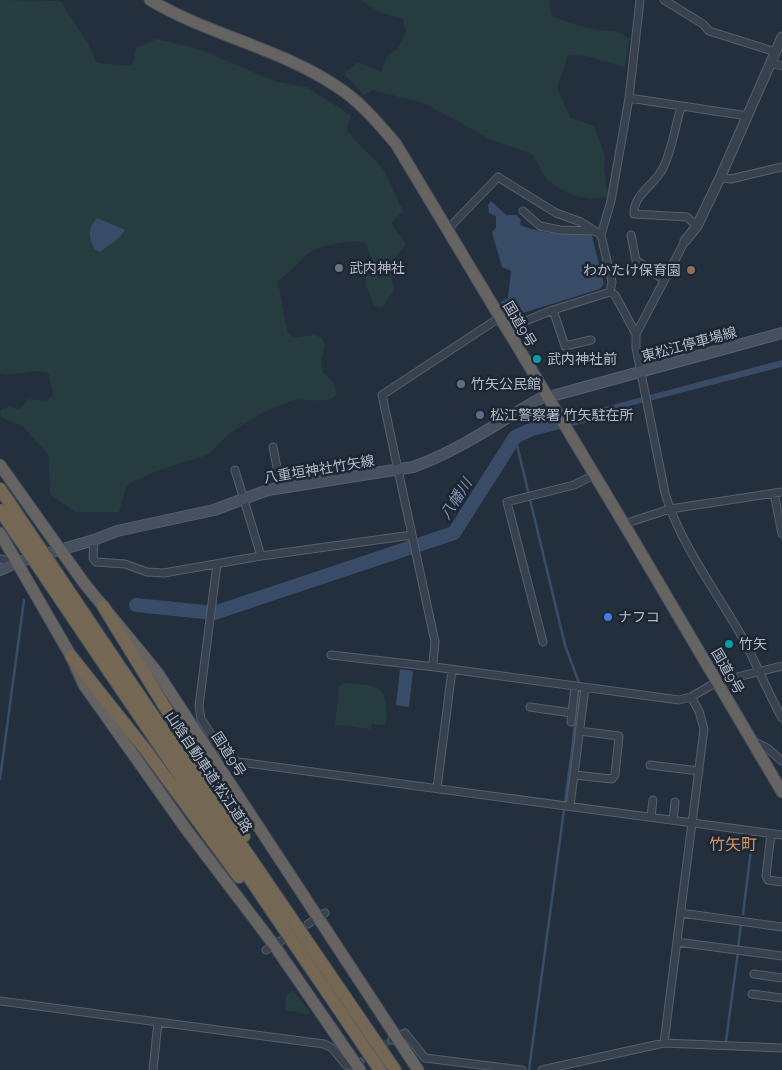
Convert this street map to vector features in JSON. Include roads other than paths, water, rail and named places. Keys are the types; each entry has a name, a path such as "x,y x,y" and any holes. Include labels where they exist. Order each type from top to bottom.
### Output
{"highway":[{"name":"国道9号","path":"150,0 309,70 338,87 363,106 396,144 446,231 624,524 750,740 778,777 782,792"},
{"name":"国道9号","path":"0,465 84,584 157,672 212,745 393,1039 418,1070"},
{"name":"山陰自動車道;松江道路","path":"0,489 4,506 380,1070"},
{"path":"0,533 71,656 84,685 186,829 274,945 358,1065"},
{"path":"104,606 168,708 253,851 324,960 343,994"},
{"path":"71,656 148,753 240,878 300,952"},
{"name":"山陰自動車道;松江道路","path":"115,670 395,1070"}],"main road":[{"name":"東松江停車場線","path":"545,396 552,396 782,333"},
{"name":"八重垣神社竹矢線","path":"0,570 18,562 94,540 136,525 214,510 244,498 281,488 398,470 436,459 545,396"}],"street":[{"path":"610,292 612,282 598,233 611,201 629,98 640,0"},
{"path":"664,0 710,31 776,52"},
{"path":"636,334 685,241 697,226 782,37"},
{"path":"771,63 782,66"},
{"path":"629,98 748,116"},
{"path":"681,107 663,169 642,193 635,207 634,214 687,217 697,226"},
{"path":"720,178 731,179 782,167"},
{"path":"446,231 498,177 556,213 581,222 598,233"},
{"path":"523,211 540,226 560,230 598,233"},
{"path":"631,236 633,257 664,280"},
{"path":"505,329 553,310 610,292"},
{"path":"610,292 619,302 636,334 645,394 670,509 759,670 782,718"},
{"path":"553,310 565,346 591,340"},
{"path":"435,667 433,663 435,642 382,395 499,318"},
{"path":"273,447 281,488"},
{"path":"234,470 261,556"},
{"path":"543,642 507,502 574,485 594,476"},
{"path":"624,524 670,509 778,493 782,534"},
{"path":"94,540 93,558 96,562 124,564 147,572 164,574 261,556 412,535"},
{"path":"0,559 18,562"},
{"path":"217,564 199,706 201,719 212,745 224,755 240,762 782,835"},
{"path":"331,655 679,700 692,697 717,682 759,670 782,666"},
{"path":"437,788 452,670"},
{"path":"571,722 579,687"},
{"path":"566,805 574,774 579,731 579,687"},
{"path":"664,1043 704,729 699,711 692,697"},
{"path":"530,707 572,713"},
{"path":"574,774 612,779 615,777 619,736 579,731"},
{"path":"750,740 767,748 782,761"},
{"path":"650,765 699,772"},
{"path":"651,817 653,800"},
{"path":"673,820 675,802"},
{"path":"771,834 766,876 768,880 782,882"},
{"path":"681,913 782,927"},
{"path":"677,942 782,956"},
{"path":"754,974 782,978"},
{"path":"752,994 782,998"},
{"path":"0,1001 324,1044 332,1048 346,1065 358,1065"},
{"path":"153,1070 158,1022"},
{"path":"393,1039 402,1034 407,1034 425,1058 522,1070"},
{"path":"542,1070 664,1043 782,1048"}],"water":[{"path":"491,201 506,215 516,215 521,220 520,225 538,231 572,234 591,232 604,284 600,289 510,317 501,302 508,298 511,271 502,267 492,232 496,228 496,216 489,213 488,205"},
{"path":"97,218 125,230 120,237 100,252 94,249 90,237 90,229"},
{"path":"782,360 782,367 571,421 567,417"},
{"path":"400,669 413,671 409,707 396,705"}],"waterway":[{"name":"八幡川","path":"136,605 214,613 454,533 515,437 532,429 587,415"},
{"path":"515,437 565,645 579,683 573,743 529,1070"},
{"name":"八幡川","path":"0,779 24,600"},
{"path":"743,914 753,834"},
{"path":"738,947 741,924"},
{"path":"726,1041 738,952"}],"tunnel":[{"path":"359,1062 392,1040"}],"place":[{"name":"武内神社","path":"339,268"},
{"name":"わかたけ保育園","path":"691,270"},
{"name":"武内神社前","path":"537,359"},
{"name":"竹矢公民館","path":"461,384"},
{"name":"松江警察署 竹矢駐在所","path":"480,415"},
{"name":"ナフコ","path":"608,617"},
{"name":"竹矢","path":"729,644"}],"district":[{"name":"竹矢町","path":"733,844"}]}
